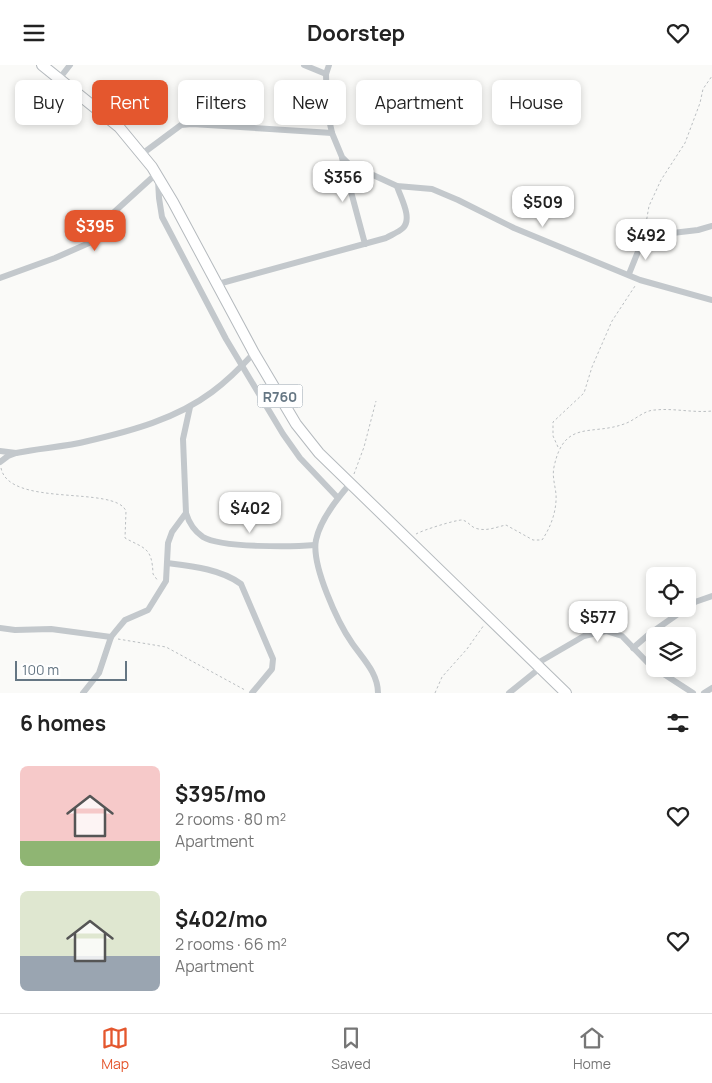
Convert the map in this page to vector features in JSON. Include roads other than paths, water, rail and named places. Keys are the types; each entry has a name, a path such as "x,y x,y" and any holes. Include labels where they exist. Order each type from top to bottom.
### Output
{"main road":[{"name":"R760","path":"42,65 119,127 142,154 173,202 254,353 296,424 318,453 566,693"}],"street":[{"path":"60,79 70,65"},
{"path":"304,65 326,74"},
{"path":"329,65 326,74 327,110 332,133 342,157 365,243"},
{"path":"142,154 181,125 192,124 332,133"},
{"path":"342,157 349,164 397,186 432,189 514,228 640,280 712,300"},
{"path":"0,278 55,258 89,243 99,233 112,214 157,177"},
{"path":"157,177 162,217 177,249 242,366 282,434 300,458 338,498"},
{"path":"218,284 386,238 403,228 407,223 407,215 397,186"},
{"path":"629,274 644,239 650,235 698,230 712,226"},
{"path":"0,464 8,456 16,453 87,442 161,420 190,407 211,393 254,353"},
{"path":"190,407 183,439 186,513 194,530 204,538 222,543 264,546 316,545"},
{"path":"0,451 16,453"},
{"path":"349,485 338,498 318,534 316,545 317,559 334,613 372,671 377,681 378,693"},
{"path":"83,693 99,673 111,637 126,620 148,610 163,587 168,576 168,543 172,532 186,513"},
{"path":"167,563 196,567 234,579 241,584 273,659 272,669 251,693"},
{"path":"696,602 712,596"},
{"path":"633,648 673,617"},
{"path":"0,628 51,629 111,637"},
{"path":"509,693 538,666 584,636 594,633 606,631 622,636 646,659"},
{"path":"669,677 693,693"},
{"path":"704,693 712,688"}]}
